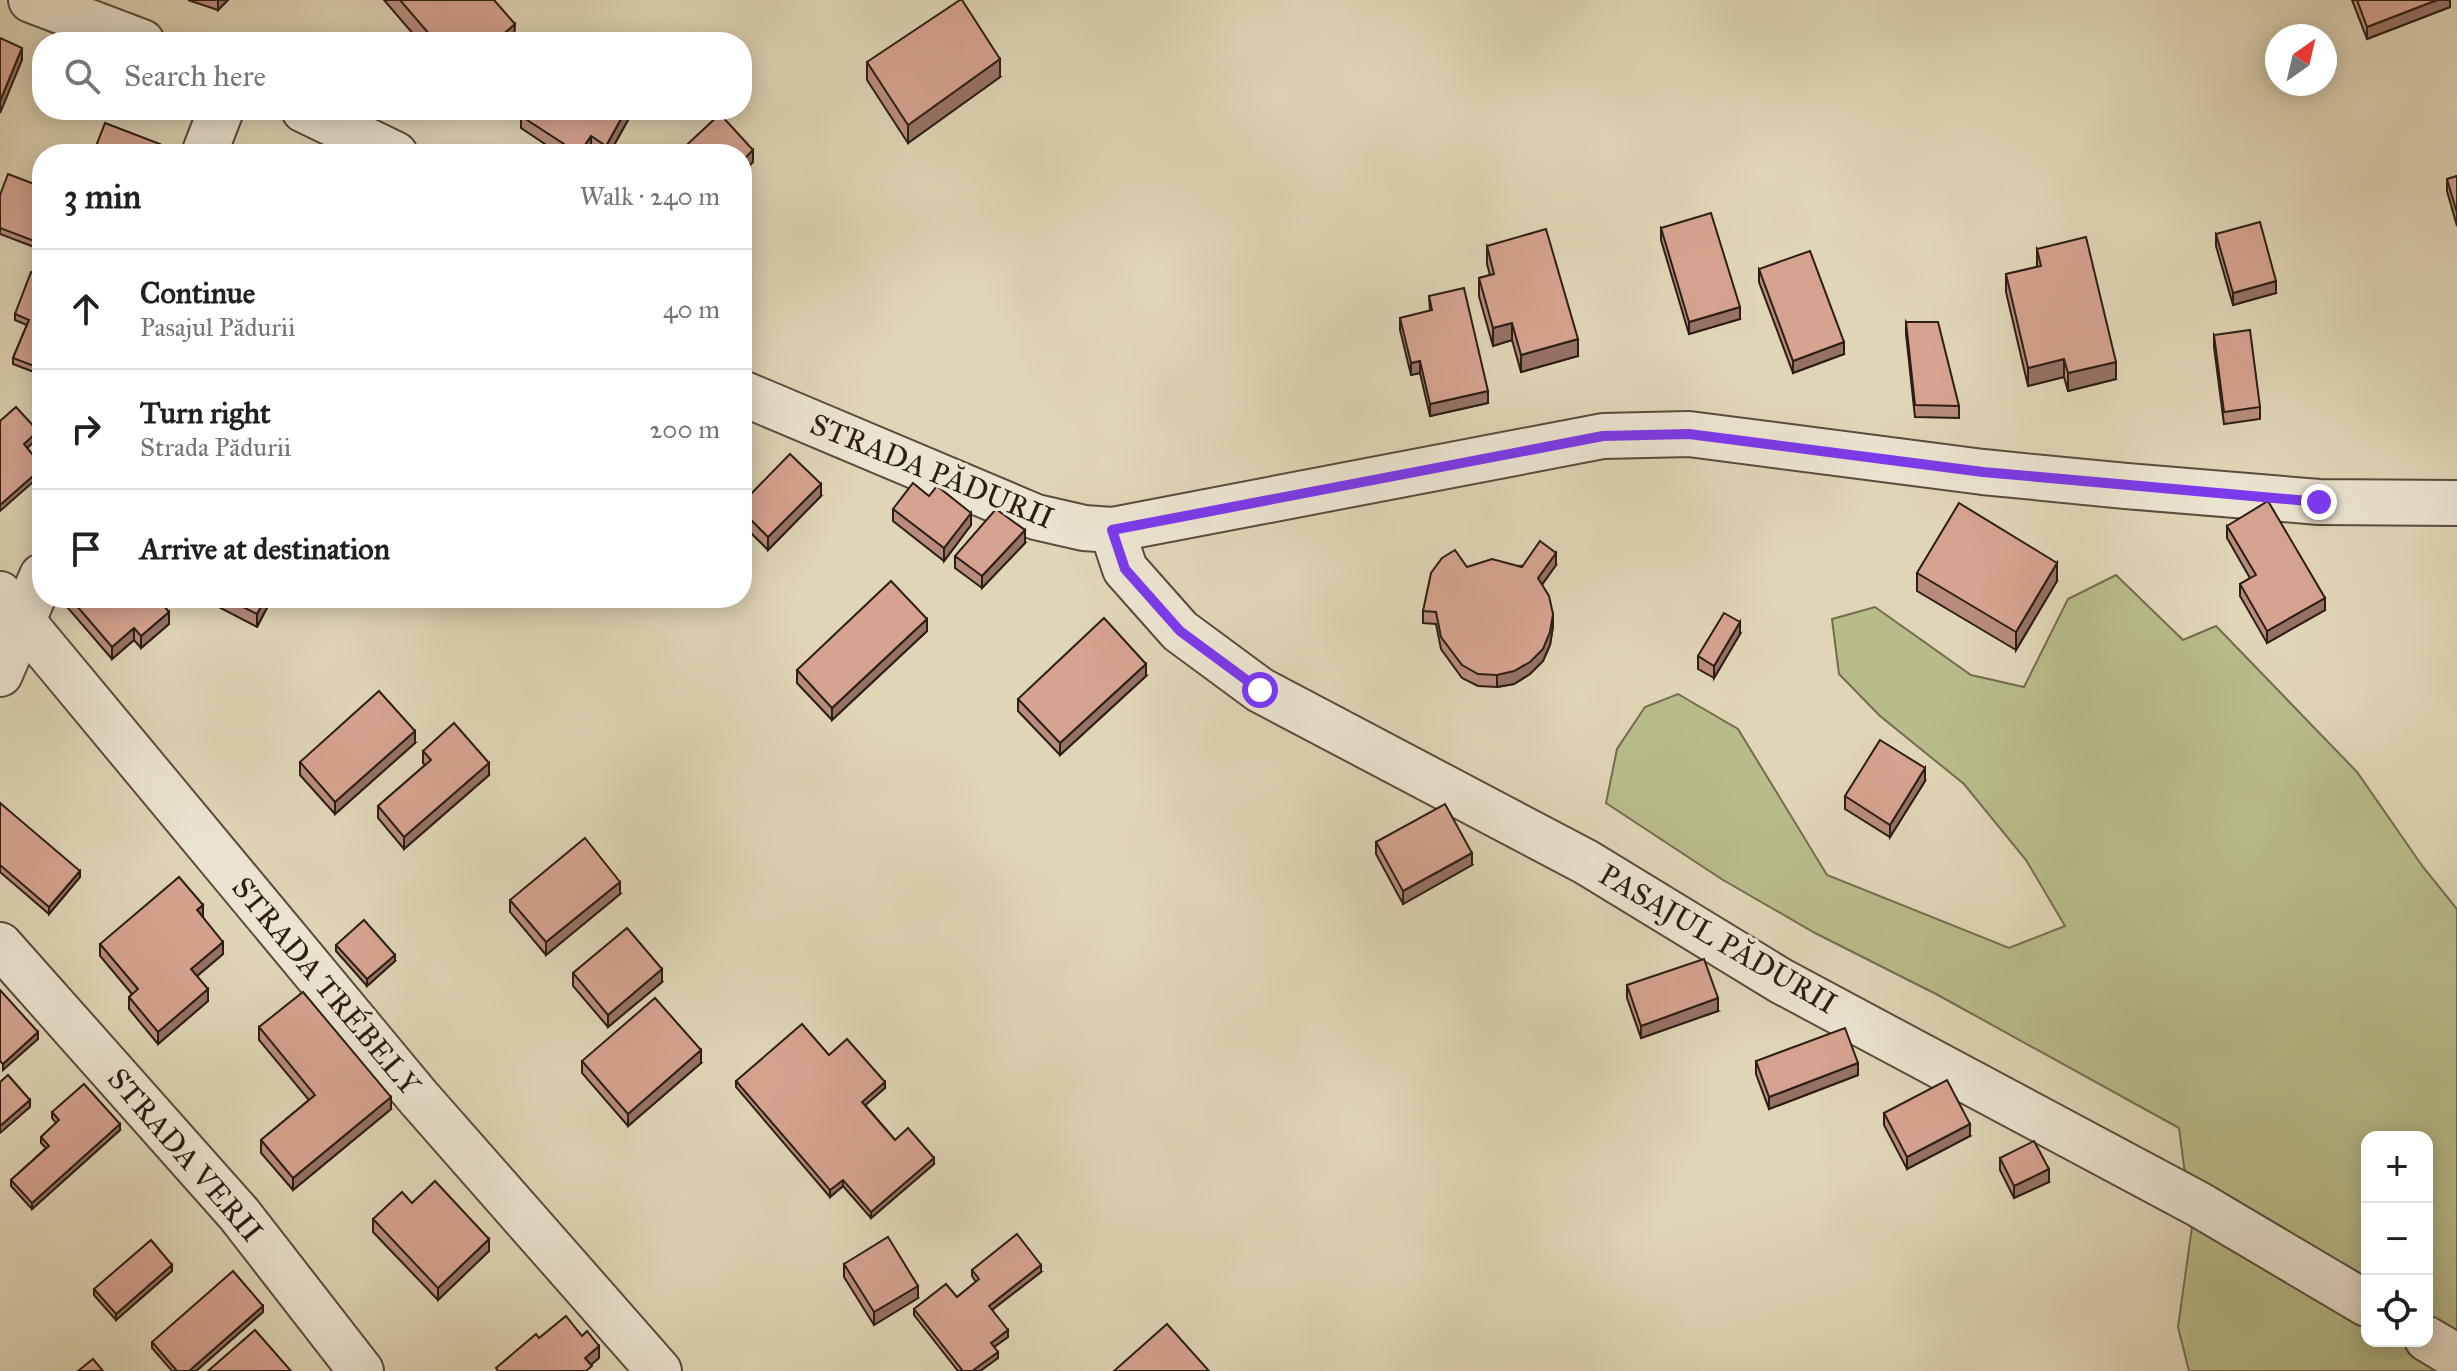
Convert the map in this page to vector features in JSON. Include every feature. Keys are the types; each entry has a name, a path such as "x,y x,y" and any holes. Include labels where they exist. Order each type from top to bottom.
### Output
{"street":[{"path":"31,0 116,32"},
{"path":"208,144 217,120"},
{"path":"325,120 374,144"},
{"name":"STRADA PĂDURII","path":"752,397 1036,517 1084,528 1112,530 1603,436 1689,434 1983,472 2319,502 2457,503"},
{"name":"PASAJUL PĂDURII","path":"1112,530 1125,569 1180,631 1260,690 1586,862 1781,981 2198,1204 2361,1300"},
{"path":"0,674 12,607 32,586"},
{"name":"STRADA TRÉBELY","path":"12,607 418,1097 659,1371"},
{"name":"STRADA VERII","path":"0,945 239,1214 361,1371"},
{"path":"2433,1343 2457,1357"}],"green space":[{"path":"2116,575 2183,640 2216,626 2357,772 2423,867 2457,909 2457,1371 2189,1371 2178,1327 2192,1227 2179,1128 1936,994 1815,933 1723,880 1606,803 1617,749 1645,707 1678,694 1738,729 1827,875 2009,948 2065,926 2026,860 1964,784 1880,716 1839,674 1832,619 1875,607 1971,675 2024,687 2068,599"}],"building":[{"path":"400,0 494,0 515,24 506,32 427,32"},
{"path":"960,0 1000,59 908,125 867,62"},
{"path":"2357,0 2437,0 2367,27"},
{"path":"0,38 22,48 0,101"},
{"path":"527,120 620,120 607,144 591,136 586,144 564,144"},
{"path":"714,120 726,120 748,144 688,144"},
{"path":"105,123 160,144 97,144"},
{"path":"8,174 32,183 32,240 0,228 0,195"},
{"path":"2457,176 2457,213 2447,179"},
{"path":"1711,213 1740,307 1689,322 1661,228"},
{"path":"2260,222 2276,281 2233,293 2216,234"},
{"path":"1546,229 1578,339 1521,355 1512,323 1493,328 1479,278 1494,274 1487,246"},
{"path":"2086,237 2116,362 2068,373 2064,359 2028,368 2006,274 2041,266 2037,249"},
{"path":"1810,251 1844,342 1793,361 1759,269"},
{"path":"32,272 32,365 13,358 29,320 15,314"},
{"path":"1464,288 1488,391 1430,404 1420,361 1411,363 1400,318 1432,310 1429,296"},
{"path":"1906,322 1938,322 1959,406 1915,405"},
{"path":"2250,330 2260,407 2224,412 2214,335"},
{"path":"16,407 32,424 32,437 24,444 32,454 32,477 0,505 0,421"},
{"path":"790,454 821,484 768,537 752,521 752,493"},
{"path":"913,483 929,496 937,486 971,513 944,548 893,509"},
{"path":"2268,501 2325,598 2267,631 2240,584 2256,575 2227,526"},
{"path":"1959,503 2057,563 2016,632 1917,573"},
{"path":"996,509 1025,530 982,576 955,556"},
{"path":"1540,541 1556,553 1538,578 1549,596 1553,614 1543,649 1530,662 1514,671 1497,675 1478,674 1462,665 1441,637 1436,612 1423,611 1431,573 1442,558 1455,550 1467,567 1492,559 1522,567"},
{"path":"891,581 927,619 832,708 797,670"},
{"path":"79,608 166,608 169,612 141,636 134,628 112,647"},
{"path":"245,608 260,608 257,614"},
{"path":"1724,613 1740,622 1714,666 1698,656"},
{"path":"1104,618 1146,664 1060,743 1018,699"},
{"path":"379,691 415,731 335,802 300,762"},
{"path":"454,723 489,763 404,837 378,806 431,760 423,751"},
{"path":"1880,740 1925,768 1890,825 1845,796"},
{"path":"0,803 80,871 49,907 0,865"},
{"path":"1445,804 1472,853 1403,891 1376,842"},
{"path":"585,838 620,882 546,942 510,900"},
{"path":"179,877 203,905 197,910 223,942 191,969 208,989 158,1032 129,997 138,989 100,944"},
{"path":"364,920 395,955 367,979 336,945"},
{"path":"627,928 662,969 608,1015 573,973"},
{"path":"1704,959 1718,998 1641,1026 1627,985"},
{"path":"0,990 38,1032 3,1064 0,1061"},
{"path":"303,992 391,1097 293,1178 261,1140 315,1095 259,1027"},
{"path":"655,998 701,1050 628,1114 582,1061"},
{"path":"802,1024 829,1055 847,1039 885,1082 862,1102 895,1140 908,1128 934,1158 871,1212 843,1180 830,1190 736,1081"},
{"path":"1845,1028 1858,1063 1769,1097 1756,1061"},
{"path":"8,1075 30,1100 0,1126 0,1082"},
{"path":"1947,1080 1970,1124 1907,1157 1884,1113"},
{"path":"84,1084 120,1124 32,1203 11,1180 49,1146 41,1137 59,1120 52,1112"},
{"path":"2034,1141 2049,1169 2014,1186 2000,1158"},
{"path":"435,1181 489,1239 438,1288 373,1219 402,1192 412,1203"},
{"path":"1017,1234 1041,1265 989,1306 1008,1330 991,1343 998,1352 972,1371 963,1371 914,1309 946,1284 957,1297 979,1279 972,1270"},
{"path":"888,1237 918,1286 874,1312 844,1264"},
{"path":"151,1240 172,1265 116,1314 94,1289"},
{"path":"233,1271 263,1306 189,1371 177,1371 152,1342"},
{"path":"566,1316 582,1336 587,1331 599,1346 585,1358 592,1366 586,1371 498,1371 496,1368 536,1334 539,1338"},
{"path":"1167,1324 1209,1371 1114,1371"},
{"path":"255,1330 291,1371 208,1371"},
{"path":"93,1359 103,1371 78,1371"}],"route":[{"path":"1260,690 1180,631 1125,569 1112,530 1603,436 1689,434 1983,472 2319,502"}]}
